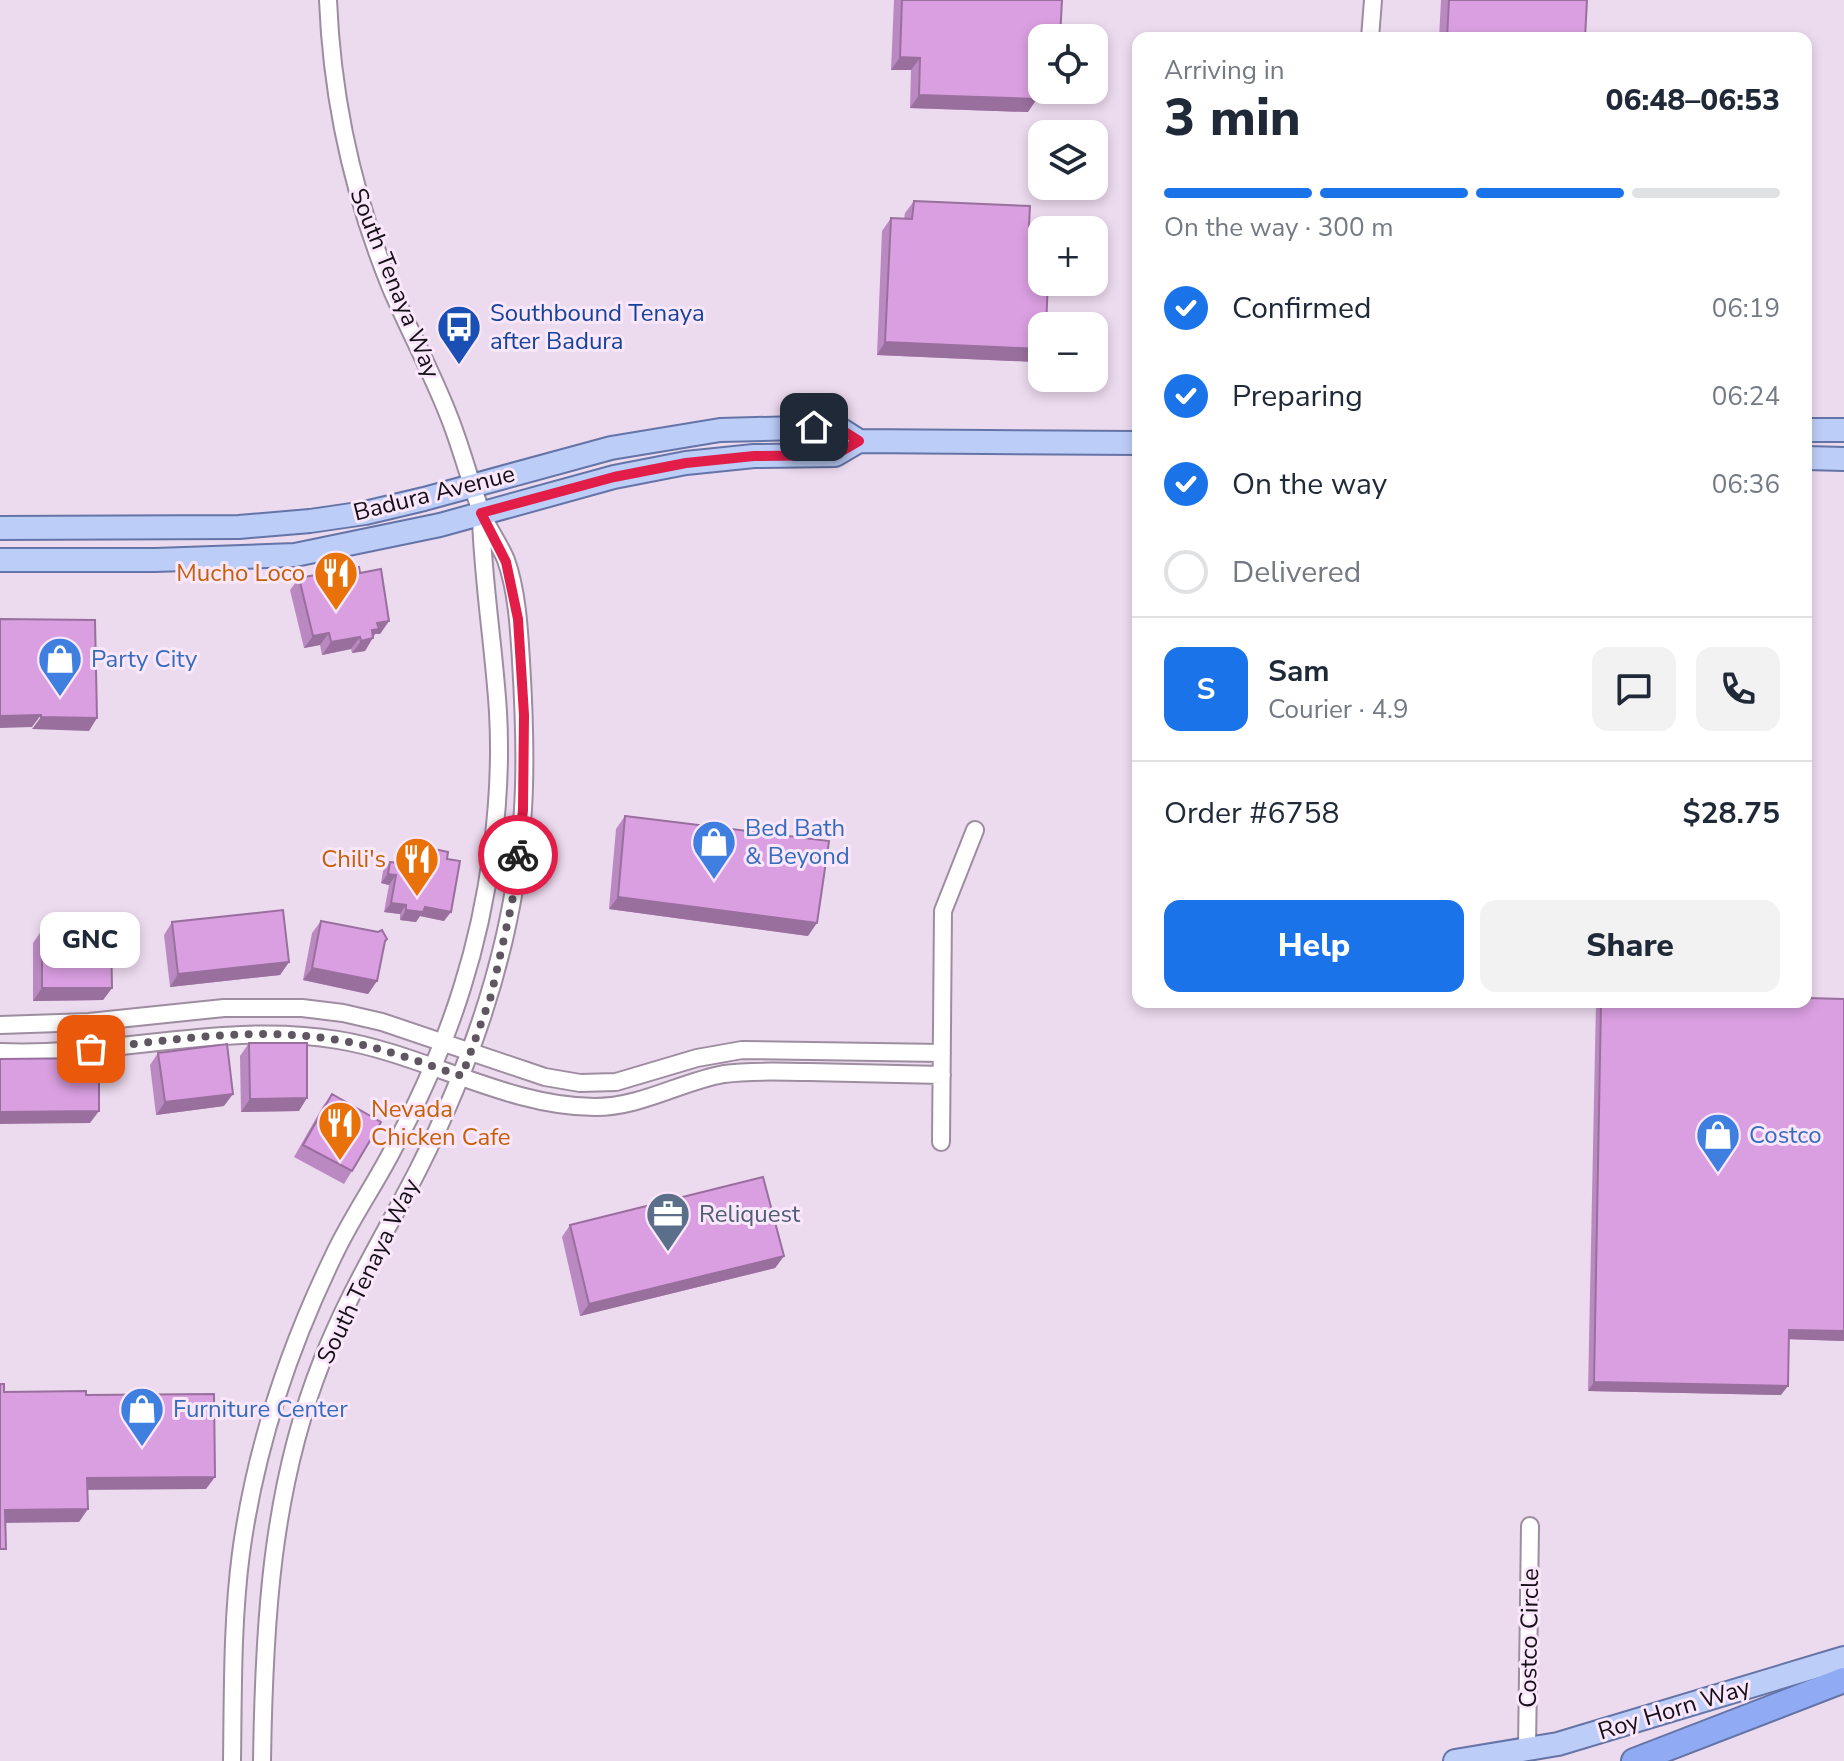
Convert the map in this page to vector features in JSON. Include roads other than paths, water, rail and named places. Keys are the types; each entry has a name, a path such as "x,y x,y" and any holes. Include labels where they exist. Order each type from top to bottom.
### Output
{"highway":[{"path":"1634,1761 1844,1680"}],"main road":[{"name":"Badura Avenue","path":"0,528 239,527 365,513 611,448 720,430 837,427 859,441"},
{"path":"1812,430 1844,430"},
{"name":"Badura Avenue","path":"0,560 169,560 295,555 440,525 614,477 686,463 754,456 835,455 859,441 1132,443"},
{"path":"1812,458 1844,459"},
{"name":"Roy Horn Way","path":"1455,1761 1558,1744 1844,1658"}],"street":[{"name":"South Tenaya Way","path":"262,1761 264,1660 272,1559 290,1458 322,1362 364,1269 417,1171 471,1052 491,996 512,903 523,810 524,715 518,619 506,562 481,513 448,412 387,278 354,182 338,107 328,0"},
{"path":"1370,32 1373,0"},
{"name":"South Tenaya Way","path":"232,1761 234,1658 241,1554 261,1451 292,1351 334,1254 390,1156 433,1067 462,988 484,898 496,807 498,715 482,568 481,513"},
{"path":"941,1142 943,911 975,830"},
{"path":"0,1025 89,1022 224,1008 302,1008 382,1022 545,1077 598,1083 634,1078 697,1058 742,1050 942,1053"},
{"path":"0,1052 91,1049 225,1035 301,1035 375,1048 538,1100 599,1107 641,1101 704,1079 744,1072 942,1075"},
{"name":"Costco Circle","path":"1527,1749 1530,1526"}],"place":[{"name":"Southbound Tenaya after Badura","path":"459,366"},
{"name":"Mucho Loco","path":"336,612"},
{"name":"Party City","path":"60,698"},
{"name":"Bed Bath & Beyond","path":"714,881"},
{"name":"Chili's","path":"417,898"},
{"name":"GNC","path":"91,1049"},
{"name":"Nevada Chicken Cafe","path":"340,1162"},
{"name":"Costco","path":"1718,1174"},
{"name":"Reliquest","path":"668,1253"},
{"name":"Furniture Center","path":"142,1448"}]}
